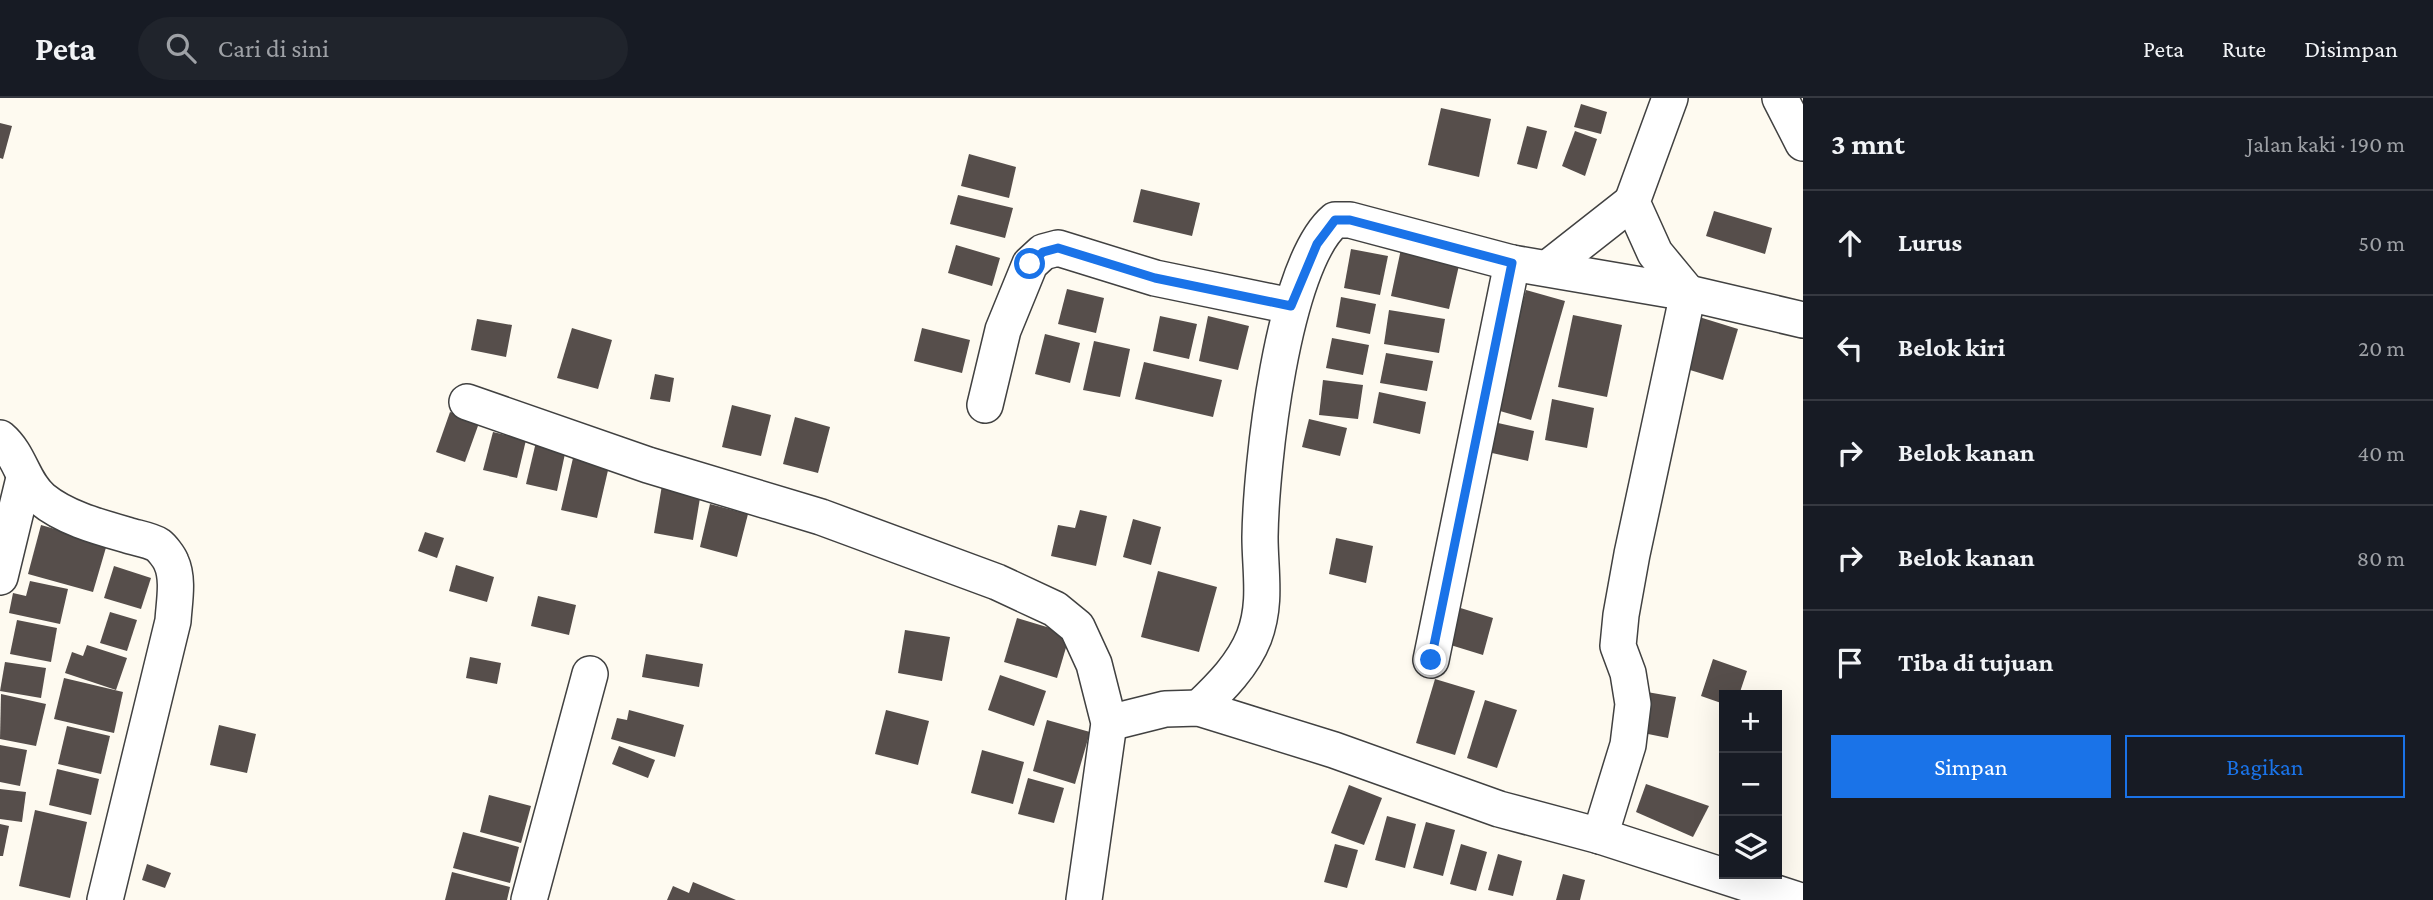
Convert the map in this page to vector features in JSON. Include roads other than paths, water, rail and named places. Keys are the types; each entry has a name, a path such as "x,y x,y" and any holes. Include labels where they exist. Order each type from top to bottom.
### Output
{"street":[{"path":"1548,268 1632,202 1670,98"},
{"path":"1780,98 1803,143"},
{"path":"1632,202 1656,253 1688,293"},
{"path":"1199,708 1241,661 1253,638 1262,609 1260,538 1275,386 1291,306 1317,244 1335,220 1350,220 1512,263 1688,293 1803,320"},
{"path":"985,405 1003,330 1030,264 1043,252 1058,248 1155,278 1291,306"},
{"path":"1431,660 1512,263"},
{"path":"1600,836 1628,745 1633,704 1628,673 1618,646 1621,615 1688,293"},
{"path":"467,402 648,465 821,517 997,582 1055,608 1077,627 1094,664 1109,723 1084,900"},
{"path":"0,438 20,460 24,478 0,577"},
{"path":"24,478 41,499 61,511 157,544 171,561 175,579 173,621 105,900"},
{"path":"529,900 590,674"},
{"path":"1109,723 1165,709 1199,708 1334,750 1499,809 1600,836 1798,900"}]}
